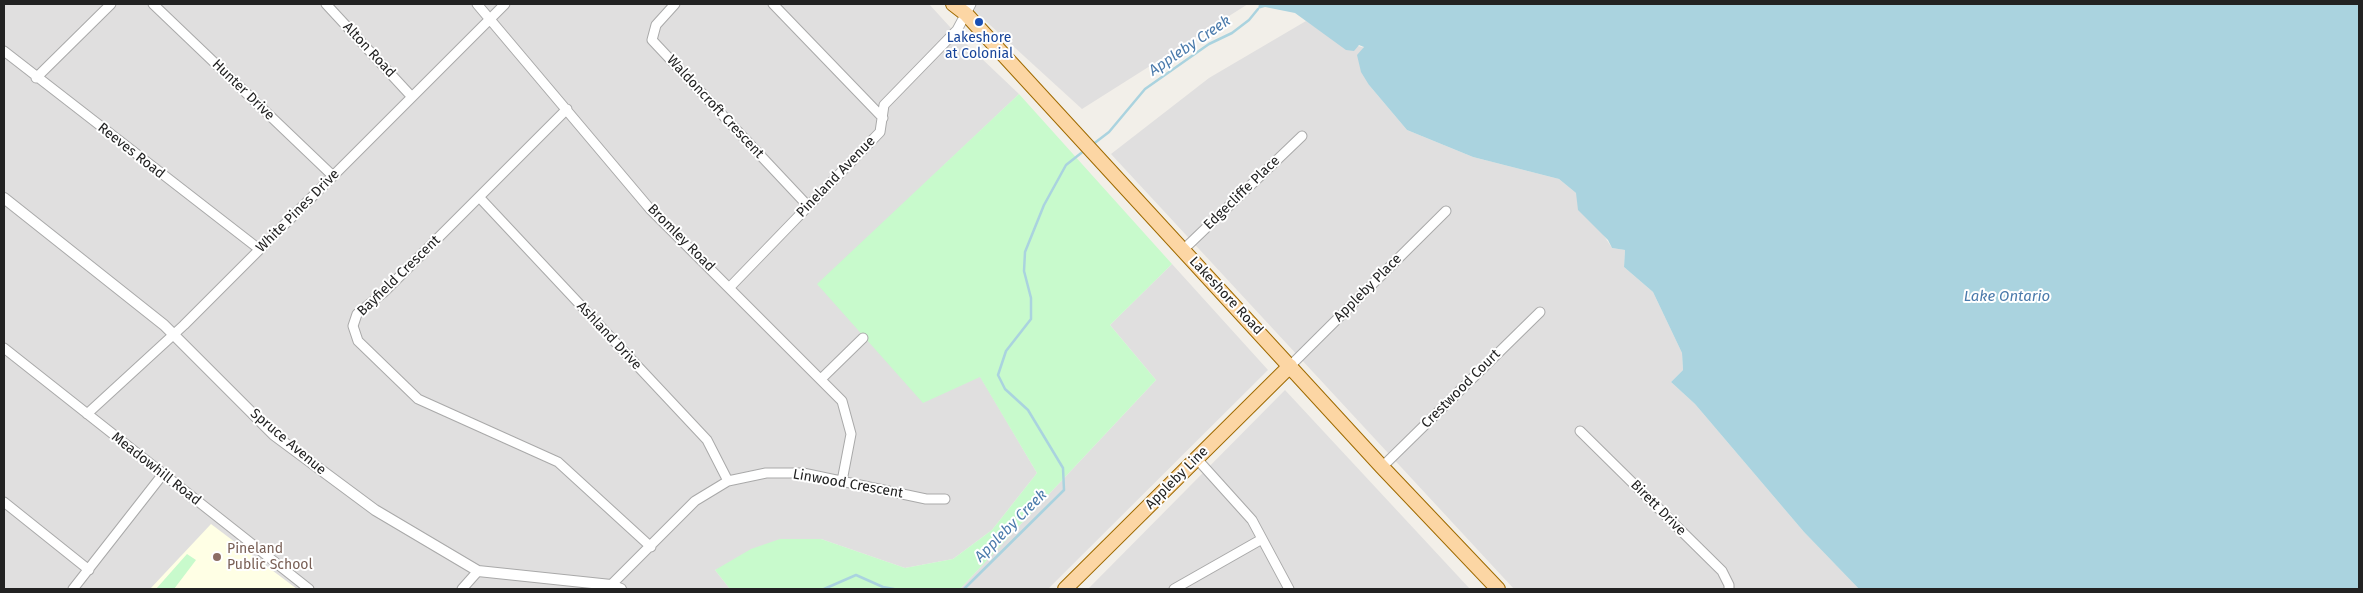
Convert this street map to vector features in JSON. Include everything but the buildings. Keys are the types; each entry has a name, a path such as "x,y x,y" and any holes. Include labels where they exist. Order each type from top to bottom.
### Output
{"main road":[{"name":"Lakeshore Road","path":"953,4 968,9 1097,159 1382,467 1498,589"},
{"name":"Appleby Line","path":"1065,589 1290,366"}],"street":[{"path":"36,78 111,4"},
{"name":"Hunter Drive","path":"153,4 333,176"},
{"name":"Alton Road","path":"326,4 412,97"},
{"name":"Bromley Road","path":"477,4 650,209 822,378 842,401 851,434 842,481"},
{"name":"White Pines Drive","path":"87,414 174,335 505,4"},
{"name":"Waldoncroft Crescent","path":"675,4 656,26 652,40 808,206"},
{"path":"773,4 883,118"},
{"name":"Pineland Avenue","path":"730,287 880,132 884,104 957,30 968,9"},
{"name":"Reeves Road","path":"4,51 36,78 259,249"},
{"name":"Bayfield Crescent","path":"567,109 383,293 357,314 353,326 358,341 418,398 558,462 651,547"},
{"name":"Edgecliffe Place","path":"1183,250 1302,136"},
{"name":"Spruce Avenue","path":"4,198 174,335 274,434 375,510 478,570 616,587"},
{"name":"Ashland Drive","path":"480,198 707,440 728,482"},
{"name":"Appleby Place","path":"1290,366 1446,211"},
{"name":"Crestwood Court","path":"1382,467 1540,312"},
{"path":"822,378 863,338"},
{"name":"Meadowhill Road","path":"4,348 309,589"},
{"name":"Birett Drive","path":"1580,431 1722,571 1729,589"},
{"path":"1197,459 1246,512 1289,589"},
{"name":"Linwood Crescent","path":"616,587 695,501 728,482 766,473 803,473 926,499 945,499"},
{"path":"73,589 163,474"},
{"path":"4,502 89,570"},
{"path":"1174,589 1262,539"},
{"path":"462,589 478,570"}],"shaded area":[{"path":"4,4 929,4 960,38 1019,94 818,285 980,376 1037,473 992,530 953,559 905,568 821,539 715,570 730,589 4,589"},
{"path":"967,4 1248,4 1082,109"},
{"path":"1306,21 1333,39 1365,48 1369,85 1407,130 1473,157 1559,179 1576,193 1612,248 1625,250 1624,267 1653,292 1682,353 1683,370 1671,382 1695,404 1804,532 1859,589 1514,589 1111,154 1209,78"},
{"path":"1172,264 1268,370 1048,589 960,589 1156,380 1110,325"},
{"path":"1285,390 1470,589 1088,589"},
{"name":"Pineland Public School","path":"211,524 297,589 150,589"}],"green space":[{"path":"1019,94 1172,264 1110,325 1156,380 960,589 730,589 715,570 751,549 780,539 821,539 905,568 953,559 992,530 1037,473 980,377 923,403 817,284"},
{"path":"187,554 196,560 174,589 156,589"}],"water":[{"name":"Lake Ontario","path":"1259,4 2359,4 2359,589 1859,589 1804,532 1695,404 1671,382 1683,370 1682,353 1653,292 1624,267 1625,250 1612,248 1608,240 1578,210 1576,193 1559,179 1473,157 1407,130 1369,85 1361,72 1357,55 1364,47 1359,45 1354,51 1346,50 1295,13 1265,7 1258,9"}],"waterway":[{"name":"Appleby Creek","path":"1092,145 1109,132 1145,89 1209,44 1232,33 1249,20 1258,9"},
{"name":"Appleby Creek","path":"964,589 1064,490 1063,468 1028,410 1005,389 998,375 1006,351 1031,319 1031,298 1024,271 1025,252 1044,205 1066,165 1085,150"},
{"name":"Appleby Creek","path":"824,589 856,575 883,587 894,589"}],"place":[{"name":"Lakeshore at Colonial","path":"979,22"},
{"name":"Pineland Public School","path":"217,557"}]}
